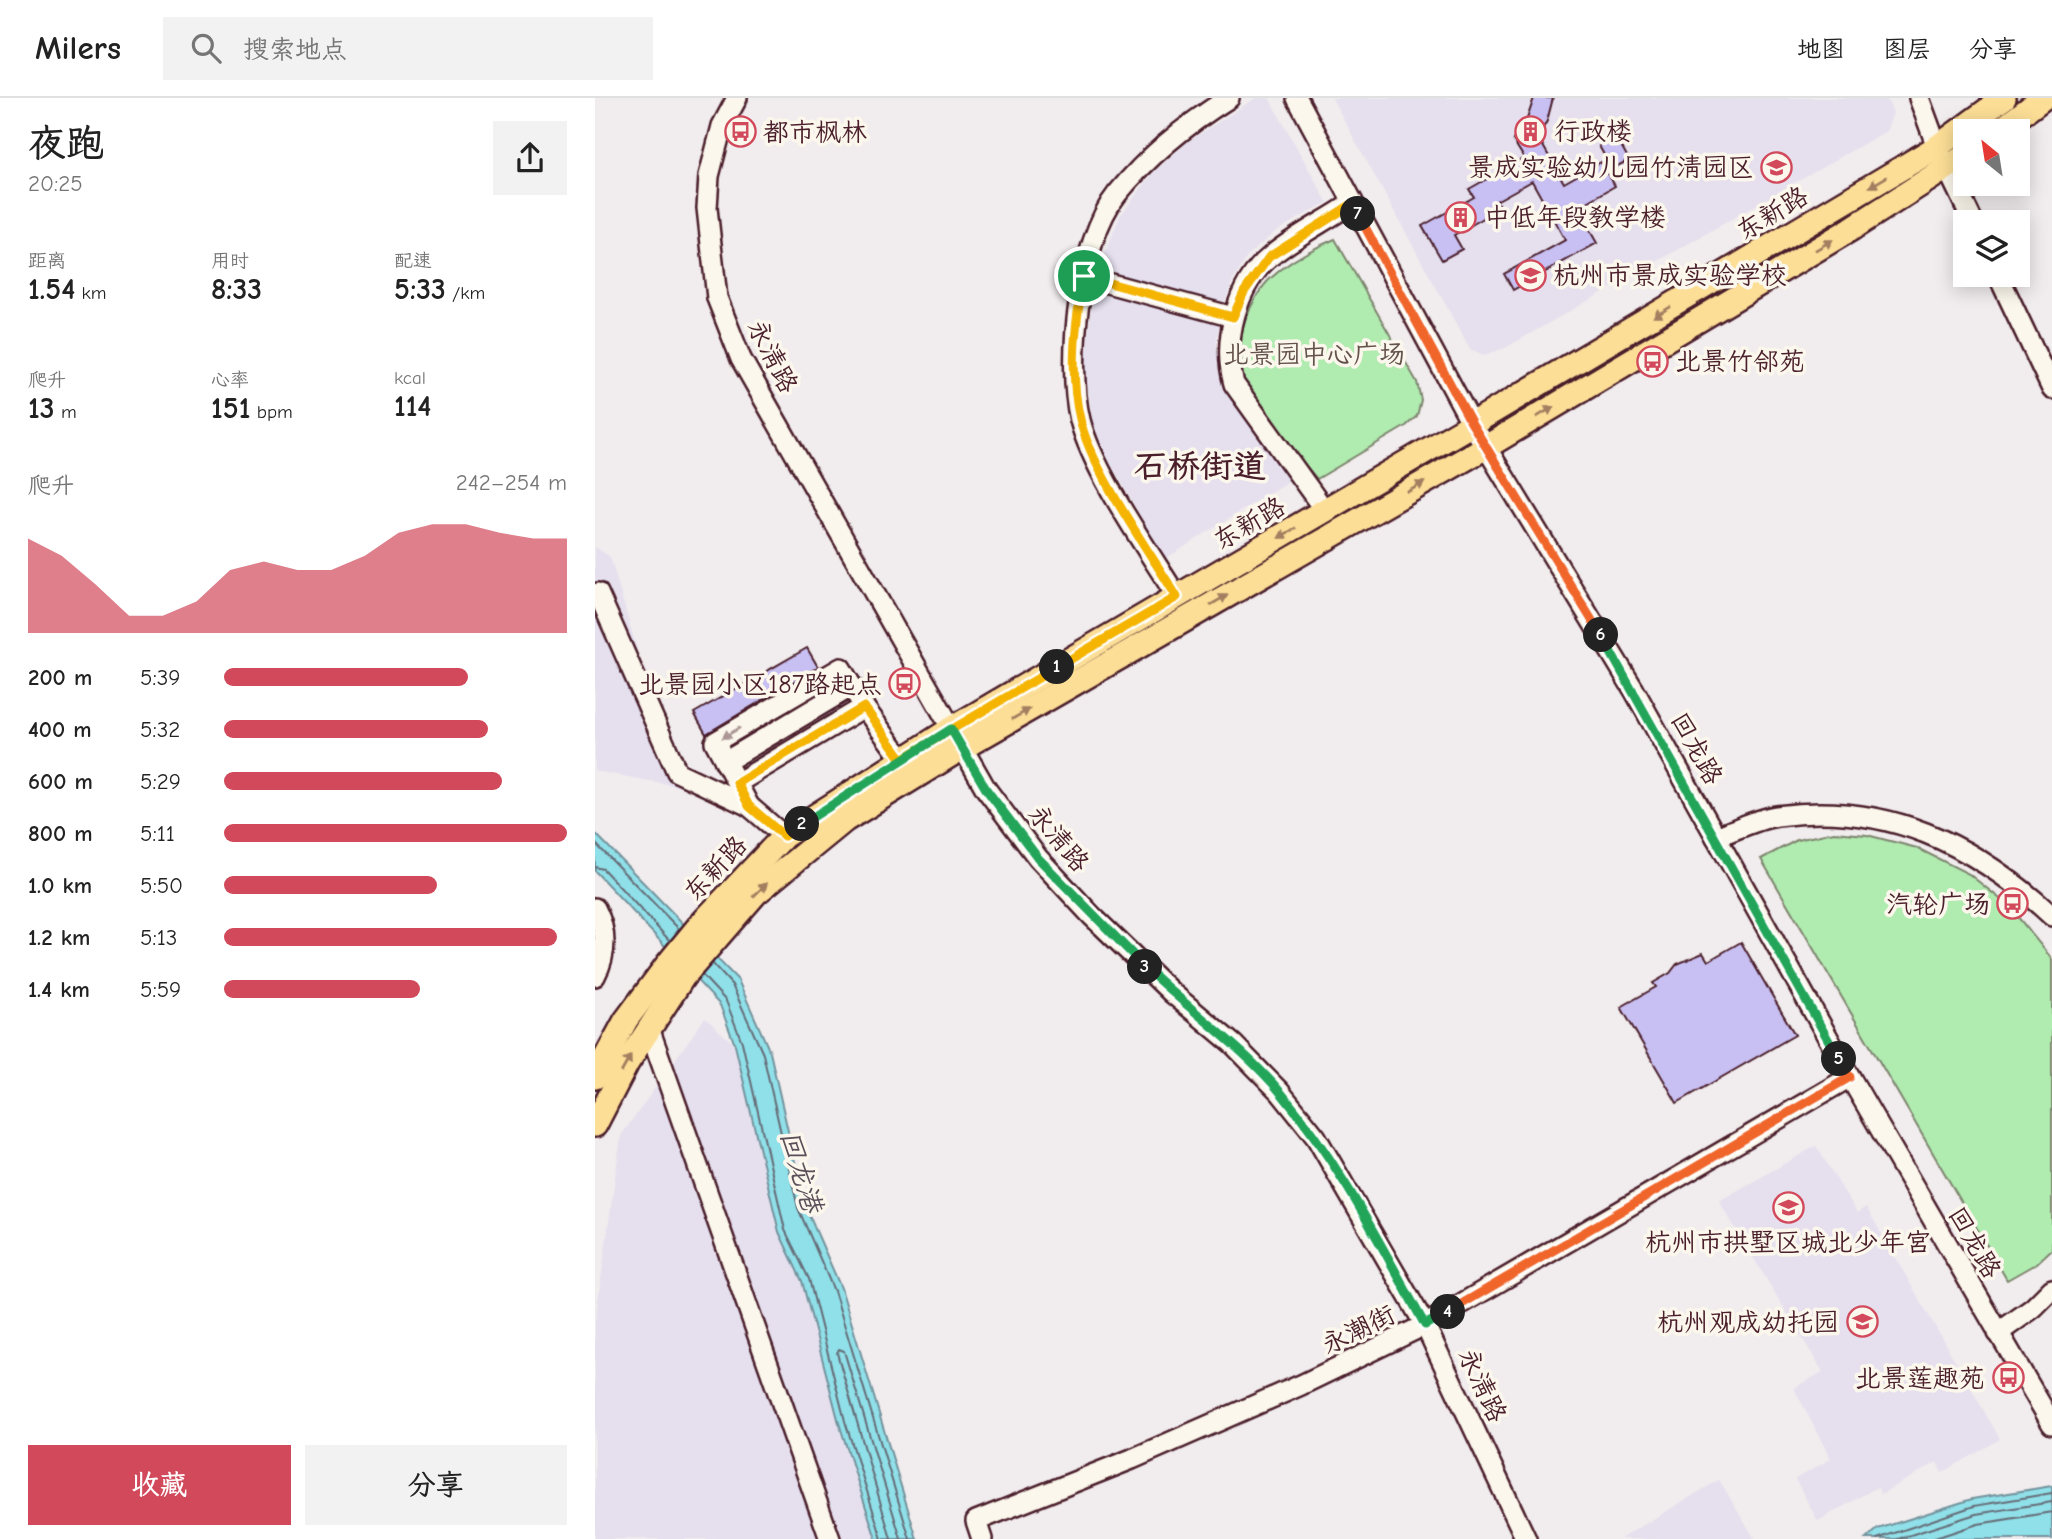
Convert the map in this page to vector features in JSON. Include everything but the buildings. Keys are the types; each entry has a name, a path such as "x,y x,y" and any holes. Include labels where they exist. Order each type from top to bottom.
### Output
{"main road":[{"name":"东新路","path":"707,933 799,855 957,738 1177,597 1937,147 2004,98"},
{"path":"2015,119 2043,98"},
{"name":"东新路","path":"595,1077 626,1020 675,971 784,836 902,759 957,738 1486,447 1953,165"},
{"name":"东新路","path":"595,1125 649,1028 675,971"}],"street":[{"name":"永清路","path":"737,98 722,126 709,176 707,208 717,298 741,359 986,789 1038,858 1172,993 1233,1044 1280,1092 1316,1137 1349,1189 1425,1325 1526,1539"},
{"path":"1177,597 1096,461 1080,420 1075,361 1077,311 1093,239 1115,196 1166,142 1229,98"},
{"name":"回龙路","path":"1297,98 1472,424 1635,690 1850,1077 2052,1424"},
{"path":"1919,98 1937,147 1953,160"},
{"path":"1325,511 1234,384 1228,364 1233,317 1244,292 1269,257 1352,204"},
{"path":"1084,276 1233,317"},
{"path":"2004,287 2052,390"},
{"path":"598,593 677,772 749,806 784,836"},
{"path":"749,806 725,762 852,687 902,759"},
{"path":"737,783 864,707"},
{"path":"1716,837 1774,817 1831,812 1880,819 1935,835 1985,860 2052,916"},
{"path":"595,908 604,935 603,961 595,976"},
{"path":"649,1028 830,1539"},
{"name":"永潮街","path":"979,1530 1277,1396 1425,1325 1850,1077"},
{"path":"1998,1333 2052,1289"}],"shaded area":[{"path":"1256,98 1269,98 1327,202 1276,231 1248,255 1232,282 1221,312 1216,344 1222,376 1241,409 1291,479 1165,559 1111,464 1093,424 1085,368 1091,311 1101,264 1120,216 1155,171 1189,141"},
{"name":"杭州市景成实验学校","path":"1332,98 1886,98 1893,113 1886,131 1505,348 1484,355 1470,349"},
{"path":"595,547 610,557 654,708 679,759 678,786 595,771"},
{"path":"705,1018 735,1045 779,1232 802,1281 839,1423 876,1539 595,1539 595,1323 621,1136"},
{"name":"杭州观成幼托园","path":"1816,1146 1857,1213 1866,1207 2000,1439 1942,1473 1937,1462 1881,1494 1877,1487 1818,1521 1795,1479 1831,1459 1794,1388 1823,1372 1719,1201"},
{"path":"1719,1480 1755,1539 1620,1539"}],"green space":[{"name":"北景园中心广场","path":"1335,239 1417,382 1421,400 1417,416 1406,426 1317,479 1249,395 1236,371 1235,361 1236,349 1250,308 1264,286 1293,261"},
{"path":"1834,832 1867,835 1917,848 1969,874 2009,906 2052,959 2052,1249 2037,1263 2007,1280 1761,859 1797,840"}],"water":[{"path":"595,833 738,980 770,1052 805,1206 841,1288 917,1539 876,1539 839,1423 802,1281 779,1232 735,1045 720,1005 595,871"},
{"path":"2052,1486 2052,1539 1866,1539 1878,1529 1972,1499"}],"place":[{"name":"行政楼","path":"1531,131"},
{"name":"都市枫林","path":"740,132"},
{"name":"景成实验幼儿园竹清园区","path":"1777,167"},
{"name":"中低年段教学楼","path":"1461,217"},
{"name":"杭州市景成实验学校","path":"1530,275"},
{"name":"北景竹邻苑","path":"1652,361"},
{"name":"北景园小区187路起点","path":"905,684"},
{"name":"汽轮广场","path":"2013,904"},
{"name":"杭州市拱墅区城北少年宫","path":"1788,1207"},
{"name":"杭州观成幼托园","path":"1862,1322"},
{"name":"北景莲趣苑","path":"2008,1378"}],"district":[{"name":"石桥街道","path":"1200,465"}],"route":[{"path":"1084,276 1077,311 1075,361 1080,420 1096,461 1177,597 951,729 902,759 864,707 737,783 749,806 784,836 856,787 902,759 951,729 986,789 1038,858 1092,916 1172,993 1233,1044 1280,1092 1316,1137 1349,1189 1425,1325 1850,1077 1635,690 1472,424 1352,204 1269,257 1244,292 1233,317 1084,276"}],"water label":[{"name":"回龙港","path":"802,1171"}]}
